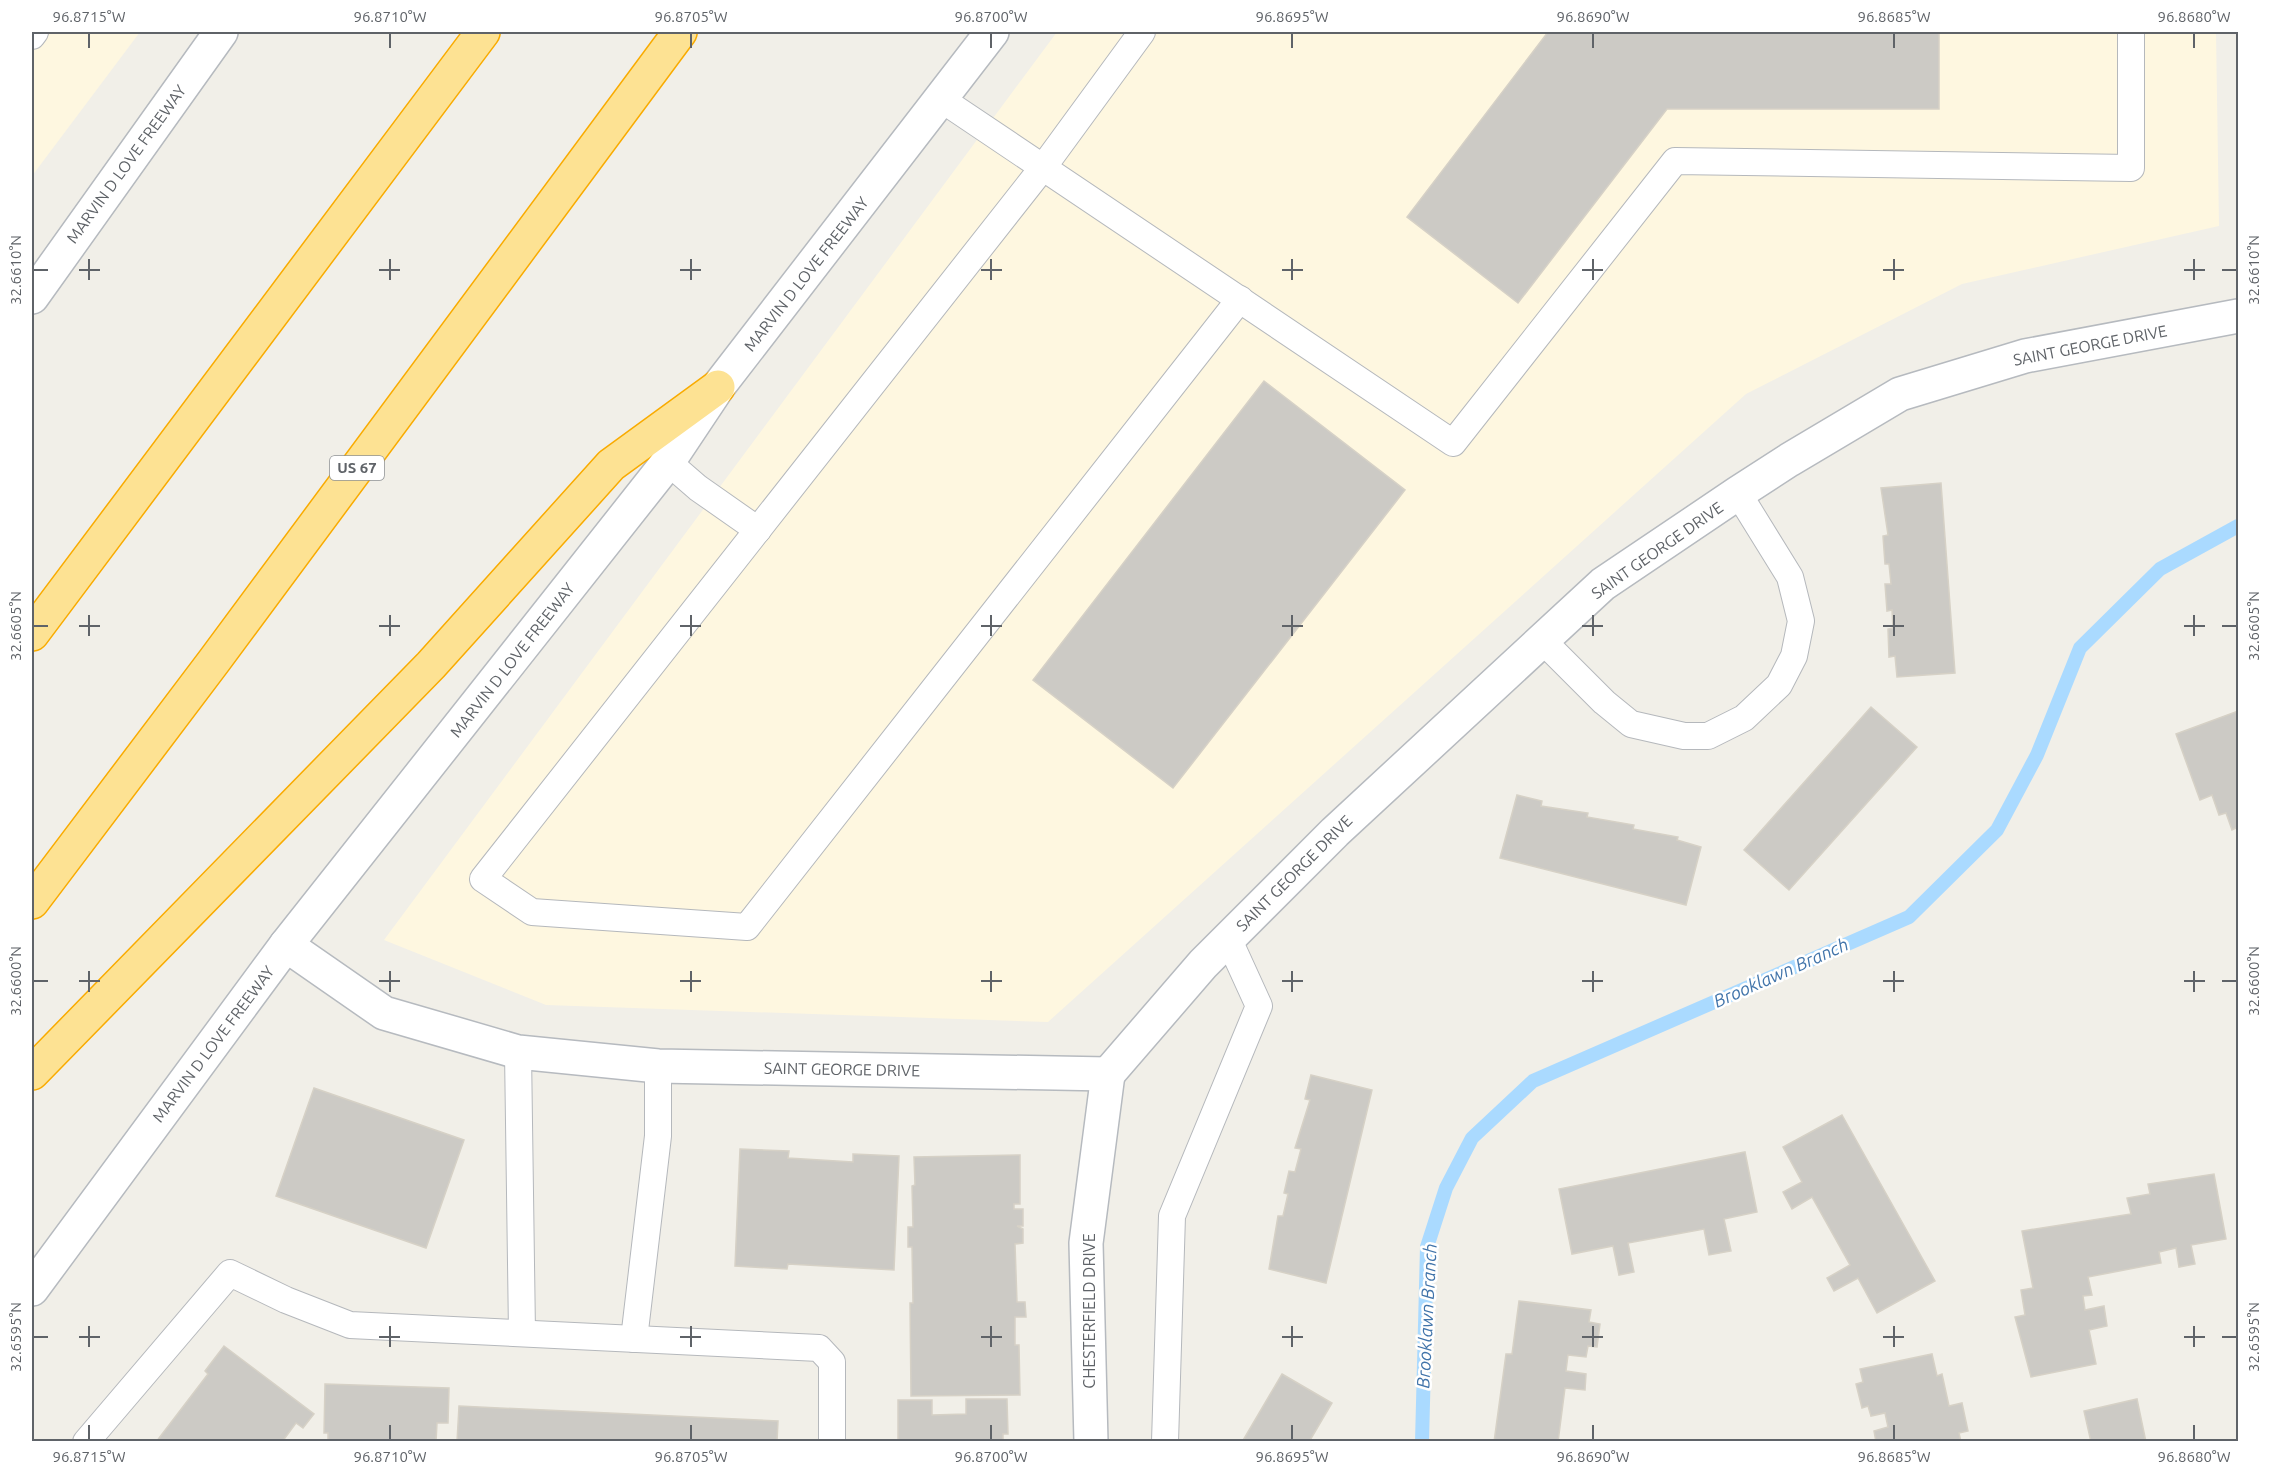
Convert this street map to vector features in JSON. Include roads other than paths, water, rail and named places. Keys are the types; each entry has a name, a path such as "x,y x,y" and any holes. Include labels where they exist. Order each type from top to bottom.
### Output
{"highway":[{"path":"32,634 483,32"},
{"name":"US 67","path":"32,902 214,661 680,32"},
{"path":"32,1073 431,665 611,465 718,387"},
{"path":"32,605 88,560"}],"street":[{"name":"MARVIN D LOVE FREEWAY","path":"32,297 221,32"},
{"name":"MARVIN D LOVE FREEWAY","path":"32,1289 286,945 668,462 718,387 992,32"},
{"name":"SAINT GEORGE DRIVE","path":"286,945 384,1013 518,1052 657,1066 1108,1074 1228,938 1335,832 1542,640 1603,584 1738,493 1900,394 2025,356 2238,316"},
{"name":"CHESTERFIELD DRIVE","path":"1091,1442 1086,1243 1108,1074"}],"lane":[{"path":"32,36 35,32"},
{"path":"1142,32 1044,166 483,879 532,912 747,927 1240,299"},
{"path":"941,99 1044,166 1453,443 1675,161 2131,168 2131,32"},
{"path":"668,462 698,488 758,530"},
{"path":"1542,640 1604,702 1631,724 1684,736 1708,736 1744,718 1779,685 1794,656 1801,621 1790,577 1738,493"},
{"path":"1165,1442 1172,1216 1259,1006 1228,938"},
{"path":"518,1052 522,1333"},
{"path":"634,1339 658,1136 657,1066"},
{"path":"86,1442 230,1273 286,1300 350,1324 819,1348 832,1362 832,1442"}],"waterway":[{"name":"Brooklawn Branch","path":"1422,1442 1427,1247 1446,1188 1472,1138 1533,1081 1909,917 1997,830 2037,755 2080,648 2160,569 2238,526"}]}
